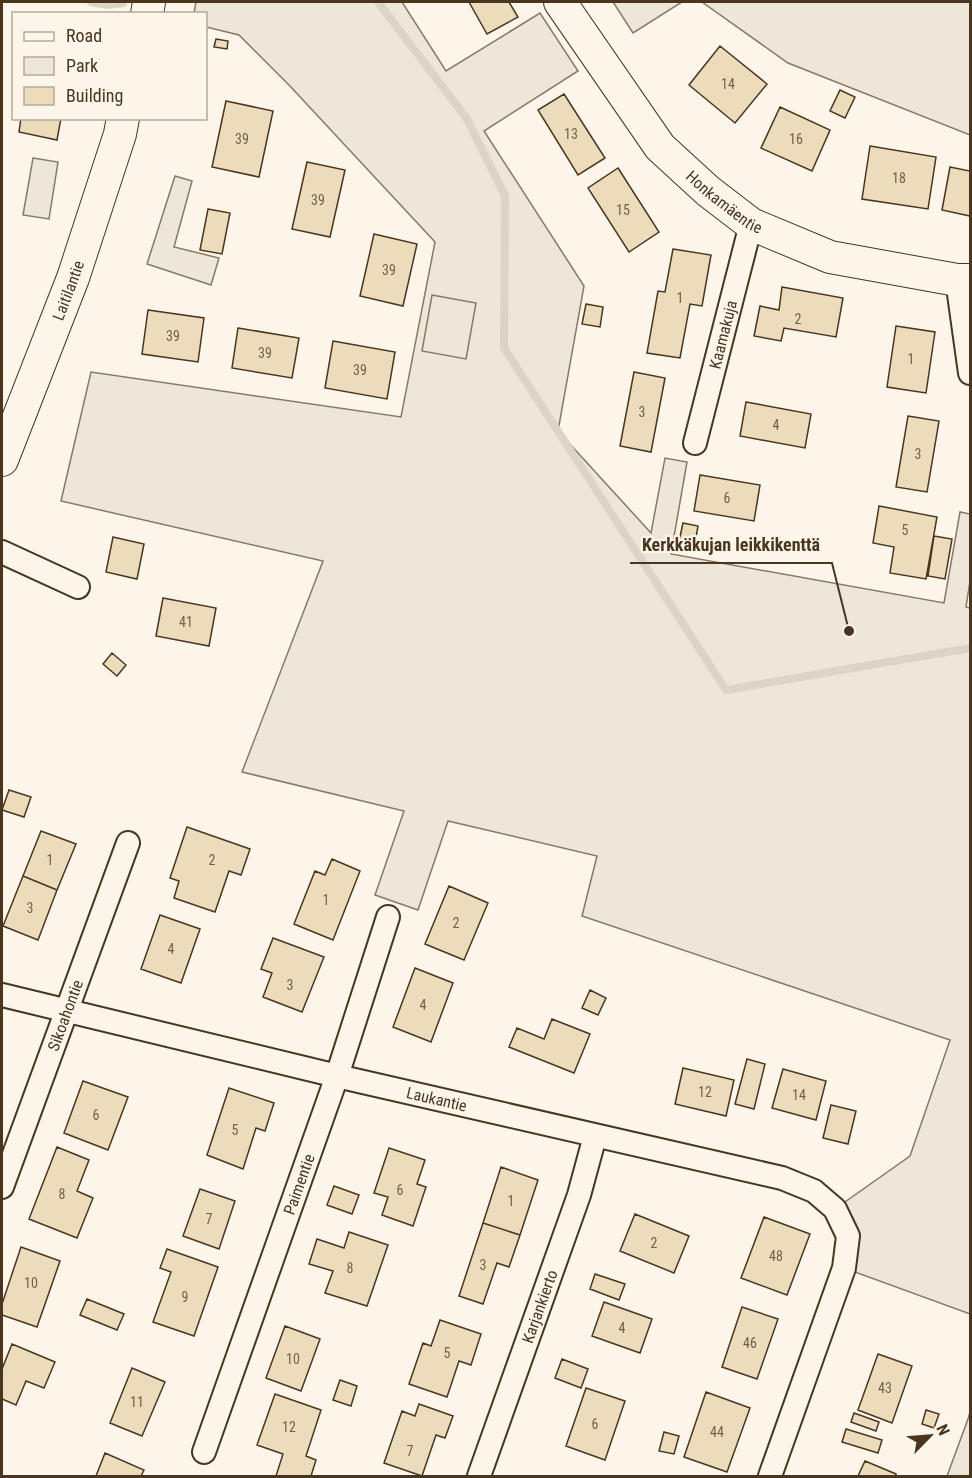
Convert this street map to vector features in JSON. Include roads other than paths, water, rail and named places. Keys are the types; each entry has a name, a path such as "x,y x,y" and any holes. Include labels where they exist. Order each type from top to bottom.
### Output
{"street":[{"name":"Honkamäentie","path":"560,2 660,147 751,225 830,257 964,280"},
{"name":"Laitilantie","path":"2,460 73,278 123,120"},
{"name":"Kaamakuja","path":"695,443 751,225"},
{"path":"964,280 970,373"},
{"path":"2,552 78,588"},
{"name":"Sikoahontie","path":"2,1187 128,843"},
{"name":"Paimentie","path":"204,1452 337,1076 388,917"},
{"name":"Laukantie","path":"2,995 337,1076 782,1178 814,1191 835,1209 848,1236 844,1268 770,1476"},
{"name":"Karjankierto","path":"479,1476 579,1195 594,1136"}],"waterway":[{"path":"91,2 108,5 123,3"},
{"path":"378,2 467,119 505,196 504,348 726,690 970,648"}],"place":[{"name":"Kerkkäkujan leikkikenttä","path":"849,631"}]}
